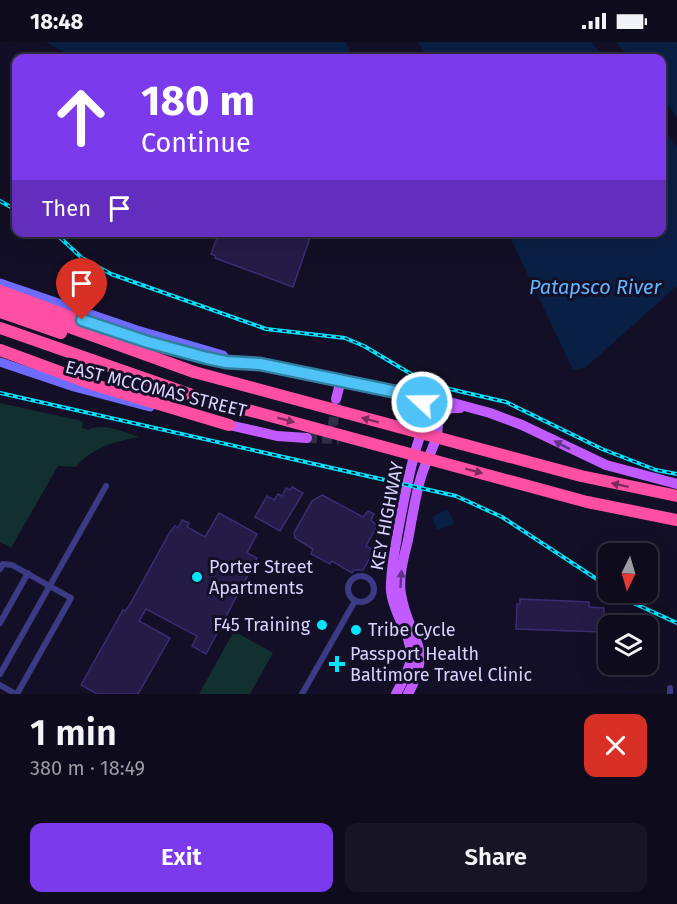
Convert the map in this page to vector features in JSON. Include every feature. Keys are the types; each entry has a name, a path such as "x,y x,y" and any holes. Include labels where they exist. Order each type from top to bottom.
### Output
{"highway":[{"path":"0,291 158,345 226,362 260,364"},
{"path":"0,302 194,372"},
{"path":"0,312 142,359 591,479 677,496"},
{"path":"0,328 189,394"},
{"path":"0,336 120,377 565,496 677,520"},
{"path":"0,350 103,387 229,425"}],"main road":[{"path":"260,364 473,409 522,425 630,474 677,484"},
{"path":"336,399 340,380"},
{"path":"406,394 422,402 435,415 450,408 473,409"},
{"name":"KEY HIGHWAY","path":"396,694 407,674 411,657 408,640 392,596 392,568 419,439 435,415"},
{"name":"KEY HIGHWAY","path":"408,694 420,668 421,652 404,606 401,575 422,474 437,439 438,425 435,415"},
{"name":"EAST MCCOMAS STREET","path":"229,425 278,436 307,438"}],"street":[{"path":"0,283 165,339 260,364"},
{"name":"EAST MCCOMAS STREET","path":"0,362 96,393 229,425"},
{"path":"0,674 105,486"},
{"path":"0,685 16,694 71,598 12,565 2,567"},
{"path":"0,623 28,573"},
{"path":"357,577 368,578 375,587 374,595 366,602 356,601 348,592 351,582 357,577"},
{"path":"302,694 356,601"}],"green space":[{"path":"0,403 78,420 83,422 82,428 88,430 106,427 139,437 104,446 82,460 76,467 58,466 11,548 0,542"},
{"path":"234,631 273,653 250,694 199,694"}],"water":[{"path":"46,42 346,42 351,54 68,54"},
{"name":"Patapsco River","path":"418,42 677,42 677,286 586,367 573,370 510,237 666,237 666,54 424,54"},
{"path":"448,509 454,524 437,530 432,517"}],"pier":[{"path":"591,42 616,42 626,54 602,54"},
{"path":"666,103 677,117 677,147 666,133"}],"building":[{"path":"217,237 310,237 293,287 215,258 216,256 211,254"},
{"path":"292,487 303,493 280,531 255,517 267,496 274,500 278,494 282,496 286,488 290,490"},
{"path":"322,495 363,517 368,511 374,514 371,520 377,526 366,546 371,549 372,554 363,570 354,570 352,573 332,561 330,564 311,554 313,549 295,538 294,533 312,501"},
{"path":"219,513 257,534 247,553 257,558 206,654 192,646 197,636 146,609 139,621 170,638 138,694 97,694 81,685 170,532 175,526 178,528 182,520 189,523 187,527 205,537"},
{"path":"520,599 589,602 589,607 604,608 604,615 598,615 598,632 516,629 517,604 520,604"}],"tunnel":[{"path":"336,402 333,424 340,438"},
{"path":"307,438 339,439"}],"railway":[{"path":"0,201 12,208"},
{"path":"59,237 82,258 111,274 266,329 345,338 364,346 428,384 506,402 602,449 656,470 677,474"},
{"path":"0,393 456,496 502,517 598,580"},
{"path":"633,603 677,623"}],"place":[{"name":"Porter Street Apartments","path":"197,577"},
{"name":"F45 Training","path":"322,625"},
{"name":"Tribe Cycle","path":"356,630"},
{"name":"Passport Health Baltimore Travel Clinic","path":"337,664"}],"route":[{"path":"82,320 148,342 207,358 226,362 260,364 406,394 422,402"}]}
